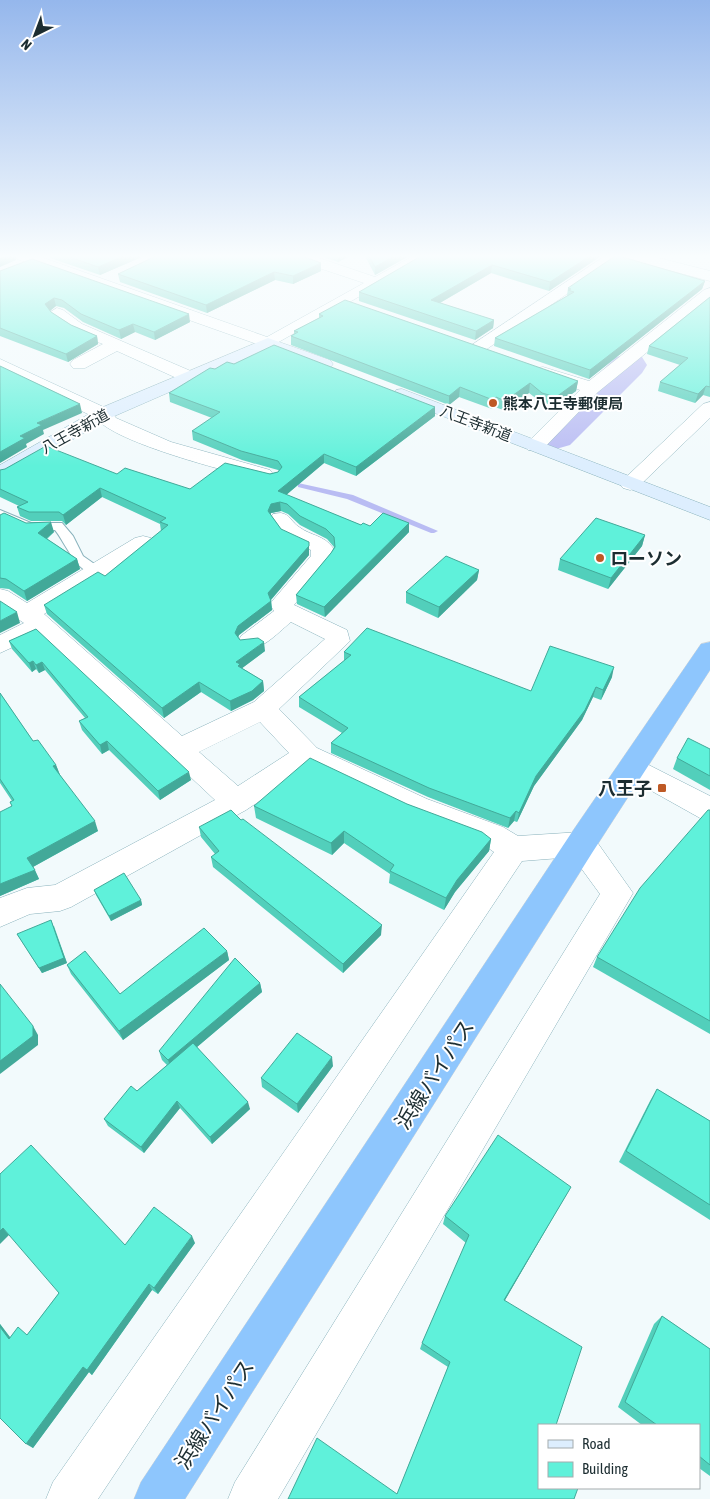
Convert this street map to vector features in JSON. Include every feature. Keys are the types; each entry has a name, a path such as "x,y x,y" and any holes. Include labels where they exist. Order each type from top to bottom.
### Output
{"highway":[{"name":"浜線バイパス","path":"158,1499 581,844 710,650"}],"street":[{"path":"75,326 187,376"},
{"path":"221,326 342,371"},
{"path":"268,343 298,326"},
{"path":"475,348 509,326"},
{"path":"536,446 592,388 669,326"},
{"path":"457,342 493,355"},
{"name":"八王寺新道","path":"0,473 102,414 187,376 268,343"},
{"path":"79,364 117,344"},
{"path":"0,364 102,414 109,422 164,446 271,476"},
{"path":"529,367 592,388"},
{"name":"八王寺新道","path":"388,389 710,514"},
{"path":"630,484 710,408"},
{"path":"178,750 263,709 339,638 287,611 282,604 322,557 322,548 313,541 291,532 281,518"},
{"path":"0,645 97,570 143,543"},
{"path":"0,596 35,619 236,802"},
{"path":"250,642 287,613 287,611"},
{"path":"252,1499 617,893 581,844 513,849 492,835 418,807 307,755 263,709"},
{"path":"0,914 27,901 60,898 236,802 307,755"},
{"path":"633,768 710,810"},
{"path":"70,1499 513,849"}],"lane":[{"path":"0,513 28,527 58,526 67,536 78,558 97,570"}],"building":[{"path":"0,326 73,326 97,336 66,354 0,328"},
{"path":"109,326 128,326 119,330"},
{"path":"138,326 166,326 154,332"},
{"path":"304,326 420,326 578,381 556,397 542,393 530,383 505,401 496,397 493,400 460,387 449,396 291,336 298,332 294,331"},
{"path":"461,326 484,326 476,331"},
{"path":"516,326 647,326 590,370 495,338"},
{"path":"674,326 710,326 710,387 706,386 698,394 660,382 688,358 649,346"},
{"path":"274,345 435,407 356,467 324,454 278,491 361,525 363,523 370,526 383,513 409,523 324,607 296,595 335,547 334,537 326,529 300,516 287,504 280,502 271,504 268,511 281,529 309,542 309,546 268,593 271,601 238,626 235,633 240,640 258,638 264,642 236,662 240,664 238,666 263,681 252,691 230,701 199,682 162,708 44,605 98,572 105,576 168,525 160,522 166,518 100,488 63,515 59,512 29,512 17,507 28,502 0,489 0,470 46,446 117,474 125,468 190,489 225,463 270,474 278,472 282,467 278,461 241,451 192,431 220,412 169,393 210,368 215,369 227,362 234,364"},
{"path":"0,366 80,404 37,423 42,425 20,436 25,438 0,452"},
{"path":"4,513 26,523 51,522 38,533 77,559 24,591 6,579 0,578 0,515"},
{"name":"ローソン","path":"596,518 645,535 611,578 560,559"},
{"path":"446,556 479,570 439,607 406,592"},
{"path":"0,601 17,612 0,621"},
{"path":"367,628 531,691 550,646 614,667 603,690 596,687 585,710 536,776 519,813 516,811 510,818 429,788 331,743 348,728 299,697 351,655 344,652"},
{"path":"36,629 189,772 158,791 107,741 100,745 79,721 88,717 42,662 36,665 33,661 29,663 9,641"},
{"path":"0,693 33,741 38,740 56,765 53,766 95,821 27,858 35,870 0,884 0,812 12,806 10,802 14,800 0,779"},
{"path":"688,738 710,749 710,776 677,758"},
{"path":"310,758 407,804 482,832 491,839 457,880 446,898 390,871 394,865 344,831 331,843 254,806"},
{"path":"231,810 241,820 243,819 382,925 343,964 211,857 219,851 199,827"},
{"path":"710,810 710,1021 597,957 640,888"},
{"path":"124,873 141,900 109,916 94,890"},
{"path":"51,920 64,958 39,968 17,934"},
{"path":"204,928 227,951 119,1031 67,965 85,951 120,994"},
{"path":"235,958 260,983 168,1060 159,1051"},
{"path":"0,984 33,1026 33,1036 0,1061"},
{"path":"297,1033 332,1057 297,1104 261,1078"},
{"path":"193,1043 248,1102 210,1137 177,1101 141,1147 104,1119 131,1086 137,1091"},
{"path":"657,1089 710,1121 710,1205 626,1151"},
{"path":"498,1135 571,1187 504,1300 582,1347 556,1424 538,1424 538,1489 578,1489 574,1499 288,1499 317,1438 397,1494 450,1362 422,1343 469,1235 445,1216"},
{"path":"31,1145 125,1245 154,1207 192,1236 154,1288 149,1284 87,1370 83,1367 26,1444 0,1418 0,1327 9,1339 18,1327 27,1335 59,1293 3,1228 0,1231 0,1174"},
{"path":"662,1316 710,1349 710,1465 700,1457 700,1424 656,1424 625,1402"}],"waterway":[{"path":"556,437 629,365"},
{"path":"301,485 350,497 434,531"}],"place":[{"name":"熊本八王寺郵便局","path":"493,403"},
{"name":"ローソン","path":"600,558"},
{"name":"八王子","path":"662,788"}]}
